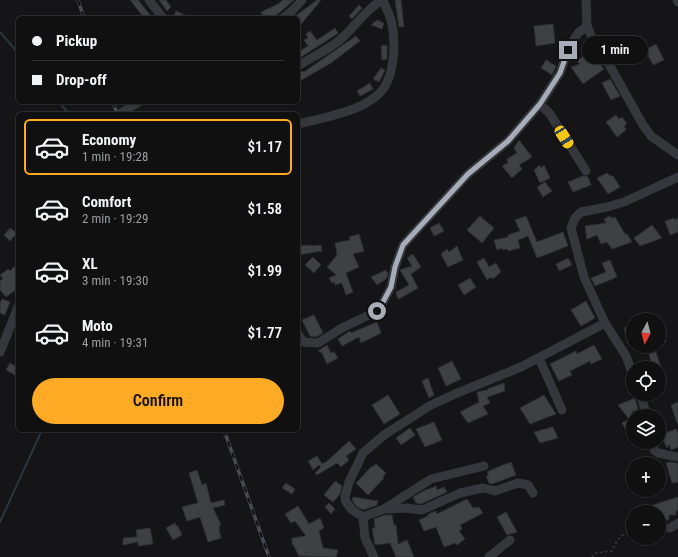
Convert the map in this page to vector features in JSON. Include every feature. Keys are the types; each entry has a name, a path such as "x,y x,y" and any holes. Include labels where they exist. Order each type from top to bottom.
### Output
{"street":[{"path":"149,0 161,16"},
{"path":"285,16 293,10 302,0"},
{"path":"300,65 340,40 372,6 382,0 391,20 393,40 390,75 383,89 367,103 318,120 300,124"},
{"path":"586,0 587,26 593,40 602,52 651,136 678,155"},
{"path":"300,337 303,342 318,343 342,328 377,311 391,287 395,267 403,245 468,174 508,141 540,104 560,73 568,50 578,33 587,26"},
{"path":"122,112 136,104"},
{"path":"540,104 550,114 586,171"},
{"path":"628,361 605,323 584,277 571,228 575,218 581,212 624,202 678,177"},
{"path":"0,352 16,312"},
{"path":"364,517 352,510 346,502 345,497 349,482 363,453 384,435 431,405 521,367 605,323"},
{"path":"539,358 562,410"},
{"path":"654,449 658,453 678,457"},
{"path":"364,517 384,509 431,480 484,466"},
{"path":"384,509 406,508 422,510 460,493 483,488 495,491 518,483 528,485 534,493"},
{"path":"364,517 365,538 374,557"},
{"path":"489,557 510,540"}],"path":[{"path":"592,557 596,553 612,551 618,539 623,533 626,533"}],"building":[{"path":"130,0 138,0 150,15 142,16"},
{"path":"159,0 166,0 171,7 167,11"},
{"path":"283,0 294,0 278,14 273,16 263,16 261,12"},
{"path":"317,0 321,0 300,26 300,16 296,16"},
{"path":"395,0 401,0 404,27 399,27"},
{"path":"359,5 362,8 352,19 349,16"},
{"path":"176,11 187,16 174,16"},
{"path":"377,20 384,23 382,29 371,25"},
{"path":"553,24 555,43 536,46 534,26"},
{"path":"335,28 338,33 300,58 300,51 308,46 304,40 308,38 306,34 310,31 317,40"},
{"path":"356,36 360,41 331,63 300,81 300,73 304,72"},
{"path":"656,44 664,60 653,65 645,50"},
{"path":"387,45 387,59 382,60 381,46"},
{"path":"590,51 604,69 583,84 571,67 580,64 577,61"},
{"path":"546,60 556,66 552,75 541,68"},
{"path":"381,68 385,70 379,82 373,79"},
{"path":"610,79 620,96 611,100 602,83"},
{"path":"370,83 373,89 360,96 357,91"},
{"path":"616,115 619,119 622,117 627,124 624,126 626,130 617,137 606,122"},
{"path":"519,140 532,157 519,165 522,169 512,178 502,166 508,163 507,159 517,153 514,148"},
{"path":"540,165 541,168 544,165 550,178 540,183 534,170"},
{"path":"607,173 610,176 613,176 620,187 608,194 597,178"},
{"path":"583,176 588,177 591,185 573,192 568,182"},
{"path":"545,182 552,191 543,197 537,187"},
{"path":"480,216 494,228 482,243 467,230"},
{"path":"526,216 537,242 563,232 568,246 537,258 528,236 518,240 520,248 508,251 507,249 502,250 502,248 497,250 494,240 508,237 508,235 520,231 515,220"},
{"path":"610,216 611,218 615,217 625,234 627,234 632,242 612,249 607,242 601,244 597,235 587,239 585,226 606,223 604,219"},
{"path":"674,218 675,220 678,218 678,232 670,235 665,221"},
{"path":"439,223 444,231 434,236 430,228"},
{"path":"652,225 662,238 640,246 634,238"},
{"path":"10,228 16,232 10,241 4,235"},
{"path":"359,234 364,251 353,254 359,267 346,273 353,292 346,295 342,283 335,285 334,282 332,283 329,278 336,275 327,267 337,255 335,243 350,240 349,237"},
{"path":"321,245 322,251 300,255 300,246"},
{"path":"457,246 463,260 448,267 441,254 447,249 449,252"},
{"path":"413,254 421,267 411,274 418,288 399,299 396,292 409,285 400,270 412,266 407,258"},
{"path":"313,257 321,265 314,273 305,265"},
{"path":"484,258 489,267 496,263 501,272 492,279 491,277 487,280 477,262"},
{"path":"568,258 572,265 559,271 556,264"},
{"path":"610,260 617,277 595,286 591,278 606,272 602,263"},
{"path":"16,265 16,290 6,297 0,290 0,281 3,279 0,275 8,269 10,271"},
{"path":"386,270 388,274 386,279 377,285 371,277"},
{"path":"470,278 476,287 464,295 458,285"},
{"path":"2,299 10,302 5,315 0,313 0,303"},
{"path":"586,301 595,318 581,326 571,310"},
{"path":"314,315 323,333 316,337 310,336 302,320"},
{"path":"377,322 381,333 361,343 359,337 342,346 338,339 350,331 351,333"},
{"path":"327,345 331,353 334,352 338,358 327,364 322,353 318,351"},
{"path":"594,345 602,359 591,364 590,361 570,371 572,375 559,381 550,364 576,351 577,354"},
{"path":"649,353 656,353 659,361 651,361"},
{"path":"452,361 461,379 446,386 438,368"},
{"path":"10,363 16,367 15,375 6,370"},
{"path":"428,378 434,395 429,398 422,381"},
{"path":"504,383 505,391 487,397 490,403 483,406 488,414 468,423 460,412 479,402 477,392 488,390 487,389"},
{"path":"388,395 400,414 384,424 372,405"},
{"path":"544,395 556,414 530,424 520,408"},
{"path":"628,401 636,401 638,409 626,409 626,415 618,405"},
{"path":"678,402 678,423 677,423 671,405"},
{"path":"626,421 626,430 622,423"},
{"path":"434,422 442,440 425,447 416,429"},
{"path":"553,427 558,438 540,443 534,432"},
{"path":"410,428 415,435 401,445 396,438"},
{"path":"676,429 678,433 678,447 671,450 669,444 667,448 666,433"},
{"path":"349,441 356,449 346,456 349,460 341,467 337,463 317,475 315,473 321,467 319,465 313,470 308,461 317,456 322,464 325,463"},
{"path":"511,462 516,475 492,484 489,483 486,476 489,475 487,472"},
{"path":"666,463 677,463 678,482 672,483"},
{"path":"376,464 386,473 383,477 384,478 368,495 356,483 372,466 373,467"},
{"path":"197,470 202,485 206,483 211,503 224,500 225,505 213,508 221,525 219,526 219,529 221,538 208,542 200,517 187,521 182,507 198,503 189,473"},
{"path":"335,481 342,486 340,494 333,502 324,495"},
{"path":"286,483 295,489 292,494 282,488"},
{"path":"436,486 437,490 444,487 447,492 421,504 416,503 413,497"},
{"path":"353,497 378,501 377,505 363,510 356,506 352,500"},
{"path":"678,497 678,510 676,511 676,515 669,515 669,520 666,520 666,505 653,505"},
{"path":"467,499 473,508 479,507 483,513 460,525 462,529 459,531 465,539 457,545 455,543 444,547 436,527 424,531 419,520 428,516 428,514 436,511 437,514"},
{"path":"329,503 335,509 331,514 325,507"},
{"path":"298,506 309,524 320,518 324,528 319,531 323,548 338,550 336,557 299,556 292,544 292,538 306,536 295,521 291,523 285,514"},
{"path":"506,512 517,532 507,535 497,517"},
{"path":"385,515 392,515 394,525 396,525 398,544 407,540 414,557 396,557 390,543 375,545 372,528 375,528 374,519"},
{"path":"175,523 182,535 173,540 166,528"},
{"path":"150,528 153,544 138,546 138,542 123,545 123,538 137,537 136,530"}],"waterway":[{"path":"0,32 16,51"},
{"path":"61,104 67,112"},
{"path":"0,522 41,432"}],"railway":[{"path":"78,0 83,16"},
{"path":"114,104 116,112"},
{"path":"225,432 269,557"}],"route":[{"path":"377,311 391,287 395,267 403,245 468,174 508,141 540,104 560,73 568,50"}]}
